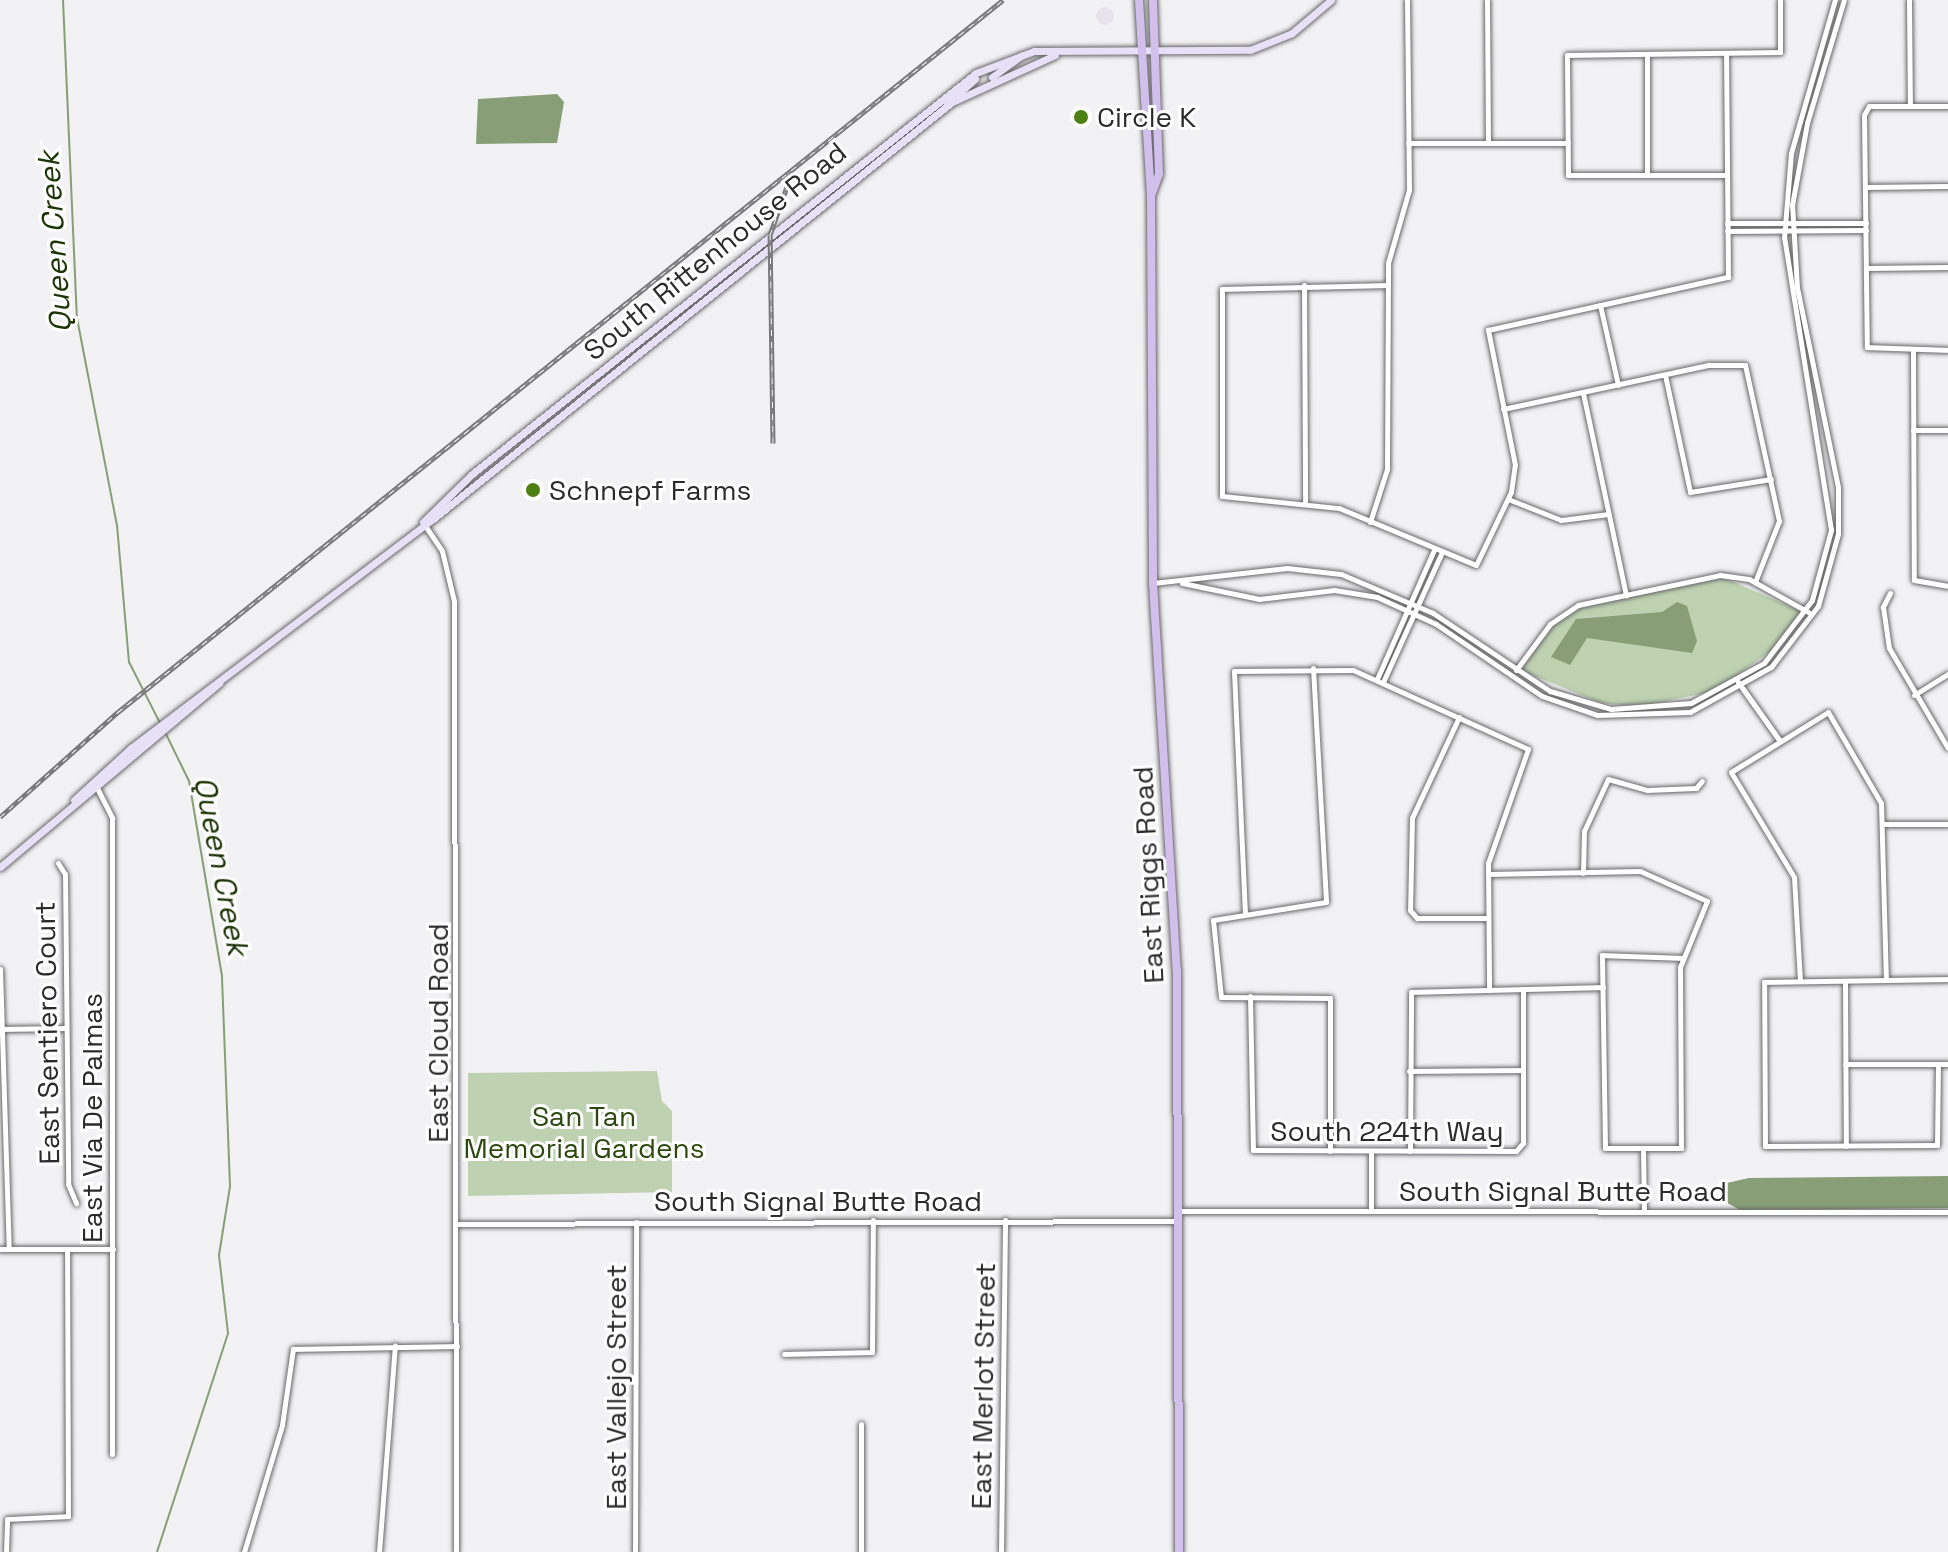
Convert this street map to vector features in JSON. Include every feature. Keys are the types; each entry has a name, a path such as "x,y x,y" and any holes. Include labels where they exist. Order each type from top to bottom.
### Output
{"main road":[{"name":"East Riggs Road","path":"1139,0 1151,196 1153,583 1176,955 1179,1552"},
{"name":"East Riggs Road","path":"1151,196 1159,174 1153,0"},
{"name":"South Rittenhouse Road","path":"423,522 472,474 981,70 1022,54 1157,55 1258,48 1292,33 1331,0"},
{"path":"991,79 1022,54"},
{"name":"South Rittenhouse Road","path":"0,867 74,800 175,717 946,107 991,79 1055,55"},
{"path":"946,107 981,70"},
{"name":"South Rittenhouse Road","path":"74,800 96,786 133,751"}],"street":[{"path":"1370,522 1387,469 1387,285 1409,190 1407,0"},
{"path":"1487,0 1488,142"},
{"path":"1727,175 1568,175 1567,55 1780,52 1780,0"},
{"path":"1153,583 1182,583 1302,568 1354,578 1419,606 1516,670 1568,699 1625,710 1691,703 1738,682 1773,655 1810,613 1827,557 1830,500 1788,289 1784,227 1791,153 1835,0"},
{"path":"1182,583 1259,599 1346,591 1408,610 1511,677 1568,707 1621,718 1690,712 1742,688 1780,658 1810,613 1833,564 1839,507 1797,288 1794,227 1799,157 1844,0"},
{"path":"1909,0 1910,106"},
{"path":"1387,285 1222,289 1224,499 1305,501 1370,522 1441,554 1476,565 1508,499 1515,465 1491,327 1728,277 1726,53"},
{"path":"1647,54 1647,175"},
{"path":"1948,106 1866,110 1865,187 1867,347 1948,350"},
{"path":"1408,143 1568,143"},
{"path":"1865,187 1948,186"},
{"path":"1727,223 1784,227 1866,226"},
{"path":"1727,231 1784,227"},
{"path":"1866,268 1948,267"},
{"path":"1304,285 1305,501"},
{"path":"1600,305 1618,385"},
{"path":"1913,350 1914,580 1948,586"},
{"path":"1503,409 1665,375 1745,365 1771,479 1778,533 1755,582"},
{"path":"1665,375 1690,492 1771,479"},
{"path":"1583,393 1626,595"},
{"path":"1913,430 1948,430"},
{"path":"1508,499 1561,520 1609,514"},
{"name":"East Cloud Road","path":"423,522 442,551 454,601 458,1224 456,1552"},
{"path":"1380,681 1434,550"},
{"path":"1380,681 1419,606 1441,554"},
{"path":"1511,677 1569,609 1626,595 1720,575 1755,582 1810,613"},
{"path":"1890,593 1884,632 1914,695 1948,748"},
{"path":"1313,668 1326,902 1215,917 1218,994 1330,998 1330,1151"},
{"path":"1245,914 1234,671 1313,668 1380,681 1528,749 1497,824 1488,874 1489,989"},
{"path":"1914,695 1948,674"},
{"path":"1738,682 1758,717 1780,741"},
{"path":"1742,688 1765,712 1780,741"},
{"path":"1758,717 1765,712"},
{"path":"1800,981 1794,877 1731,772 1828,712 1873,785 1884,824 1886,980"},
{"path":"1459,717 1412,818 1412,915 1488,918"},
{"path":"1583,873 1584,831 1608,779 1647,790 1696,788 1702,781"},
{"name":"East Via De Palmas","path":"96,786 112,818 112,1454"},
{"path":"1884,824 1948,824"},
{"name":"East Sentiero Court","path":"58,863 65,874 68,1184 76,1203"},
{"path":"1488,874 1640,871 1707,901 1682,958 1681,1148 1605,1148 1602,955 1682,958"},
{"path":"0,969 9,1249"},
{"path":"1938,1064 1937,1145 1765,1146 1764,982 1948,979"},
{"path":"1845,981 1846,1146"},
{"path":"1410,1151 1411,992 1603,987"},
{"path":"1409,1071 1523,1070 1523,989"},
{"name":"South 224th Way","path":"1250,996 1253,1150 1522,1149 1523,1070"},
{"path":"2,1029 66,1028"},
{"path":"1845,1064 1948,1064"},
{"path":"1643,1148 1644,1211"},
{"path":"1371,1151 1371,1211"},
{"name":"South Signal Butte Road","path":"458,1224 1005,1220 1371,1211 1948,1212"},
{"path":"784,1354 872,1352 873,1220"},
{"name":"East Merlot Street","path":"1001,1552 1005,1220"},
{"name":"East Vallejo Street","path":"635,1552 636,1222"},
{"path":"0,1249 113,1249"},
{"path":"6,1552 7,1519 68,1516 67,1249"},
{"path":"244,1552 282,1425 288,1354 298,1346 457,1346"},
{"path":"379,1552 395,1346"},
{"path":"861,1424 861,1552"}],"shaded area":[{"path":"1101,7 1109,7 1114,16 1112,23 1101,25 1096,20 1096,12"},
{"path":"557,94 564,102 557,143 476,144 478,99"},
{"path":"1677,602 1687,606 1697,641 1692,653 1587,638 1570,665 1551,657 1576,619 1662,612"},
{"path":"1948,1176 1948,1208 1740,1210 1720,1199 1727,1183 1749,1178"}],"green space":[{"path":"1722,577 1803,612 1775,648 1715,691 1637,707 1601,703 1520,670 1553,624 1577,608"},
{"name":"San Tan Memorial Gardens","path":"657,1071 662,1101 672,1111 672,1192 468,1196 468,1073"}],"waterway":[{"name":"Queen Creek","path":"63,0 77,318 117,525 129,662 160,723"},
{"name":"Queen Creek","path":"157,1552 228,1333 219,1255 230,1186 222,976 189,781 165,732"}],"railway":[{"path":"0,817 118,712 1003,0"},
{"path":"773,443 770,235 790,178"}],"place":[{"name":"Circle K","path":"1081,117"},
{"name":"Schnepf Farms","path":"533,490"}]}
